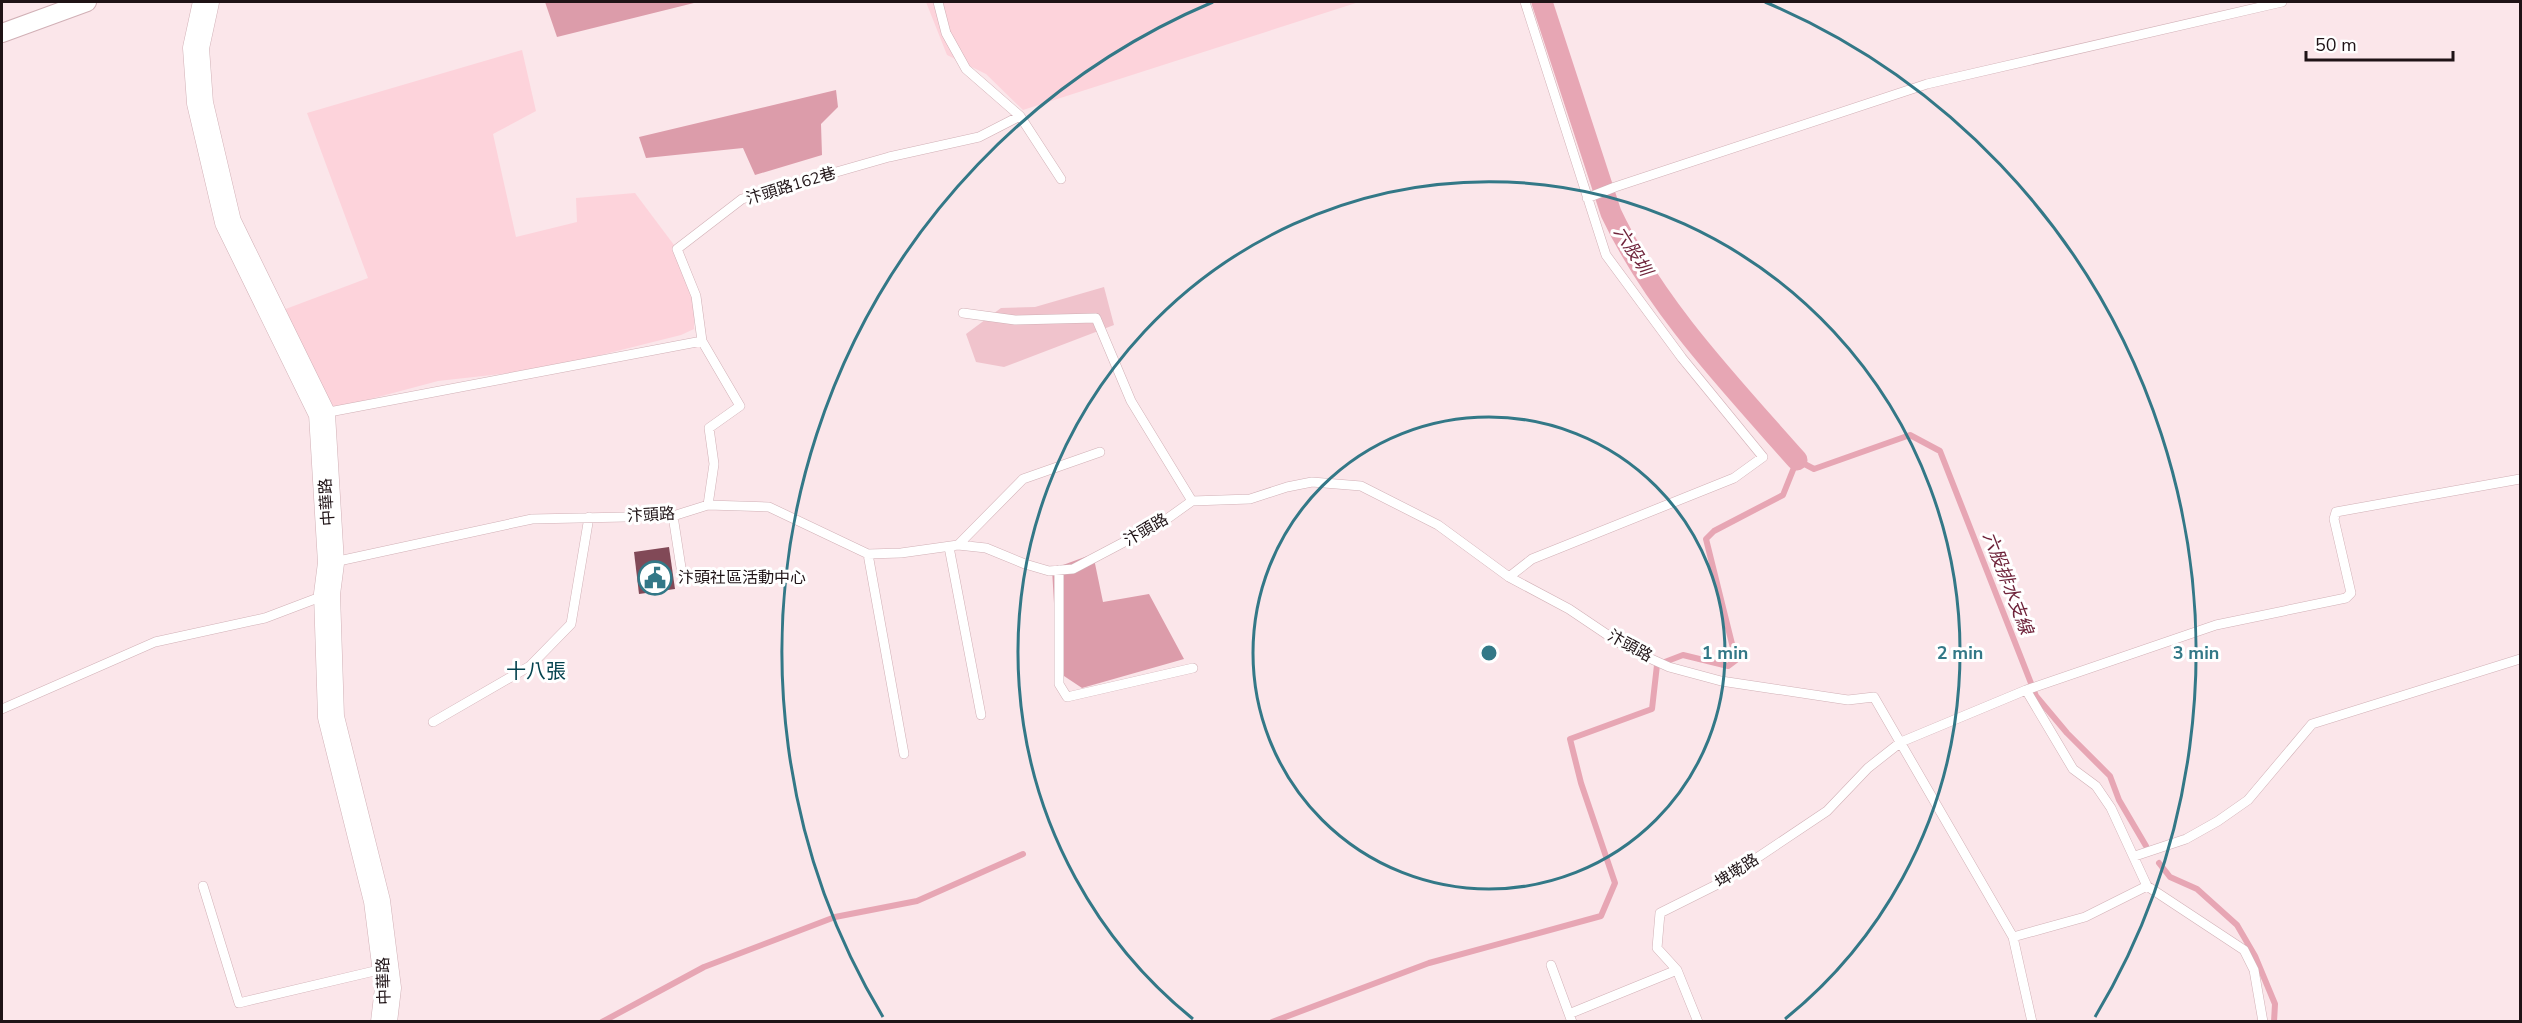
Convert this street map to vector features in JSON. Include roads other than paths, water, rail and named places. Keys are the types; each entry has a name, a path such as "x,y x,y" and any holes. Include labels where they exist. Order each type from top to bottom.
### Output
{"street":[{"path":"2,33 87,2"},
{"name":"中華路","path":"206,2 196,48 200,103 228,222 322,414 331,562 327,594 331,717 376,901 388,988 384,1022"}],"lane":[{"path":"938,2 946,33 966,69 1020,116 1062,179"},
{"path":"1509,576 1532,559 1734,478 1763,456 1682,358 1606,255 1525,2"},
{"path":"1587,198 1927,84 2282,2"},
{"name":"汴頭路162巷","path":"708,505 714,464 709,428 740,406 702,341 696,296 677,249 742,199 889,157 979,137 1020,116"},
{"path":"963,313 1015,320 1096,318 1131,401 1192,501"},
{"path":"322,414 702,341"},
{"path":"981,714 954,546 1023,479 1100,452"},
{"name":"埤墘路","path":"1698,1022 1677,970 1657,948 1660,913 1718,884 1827,811 1868,768 1901,742 2026,690 2216,625 2346,598 2352,593 2334,519 2336,512 2520,479"},
{"name":"汴頭路","path":"331,562 532,519 673,516 708,505 769,507 868,554 902,553 954,546 986,548 1048,571 1073,569 1140,534 1192,501 1250,499 1312,482 1361,486 1438,525 1509,576 1569,609 1627,648 1669,667 1721,681 1848,700 1874,697 1901,742"},
{"path":"673,516 682,574"},
{"path":"433,722 530,666 571,624 589,517"},
{"path":"868,554 903,754"},
{"path":"1059,570 1059,684 1066,697 1193,668"},
{"path":"2,709 155,642 265,618 327,594"},
{"path":"2135,856 2186,839 2218,821 2248,800 2312,724 2520,659"},
{"path":"2026,690 2073,769 2096,786 2111,808 2147,886 2244,950 2254,970 2263,1022"},
{"path":"1901,742 2013,937 2031,1022"},
{"path":"203,886 239,1003 385,969"},
{"path":"2013,937 2085,916 2147,886"},
{"path":"1551,965 1570,1018 1677,970"}],"waterway":[{"name":"六股圳","path":"1542,2 1611,213 1629,247 1671,312 1720,373 1797,460"},
{"path":"1272,1022 1429,963 1601,916 1615,883 1581,783 1570,739 1652,709 1657,665 1683,655 1728,666 1736,660 1706,539 1714,531 1783,495 1797,460 1814,469 1910,435 1940,451 2036,696 2067,733 2110,776 2119,800 2146,846"},
{"path":"602,1022 704,967 835,917 917,901 1023,854"},
{"name":"六股排水支線","path":"2159,863 2170,877 2197,889 2237,925 2255,956 2275,1004 2274,1022"}],"place":[{"name":"汴頭社區活動中心","path":"655,578"}],"district":[{"name":"十八張","path":"536,671"}]}
